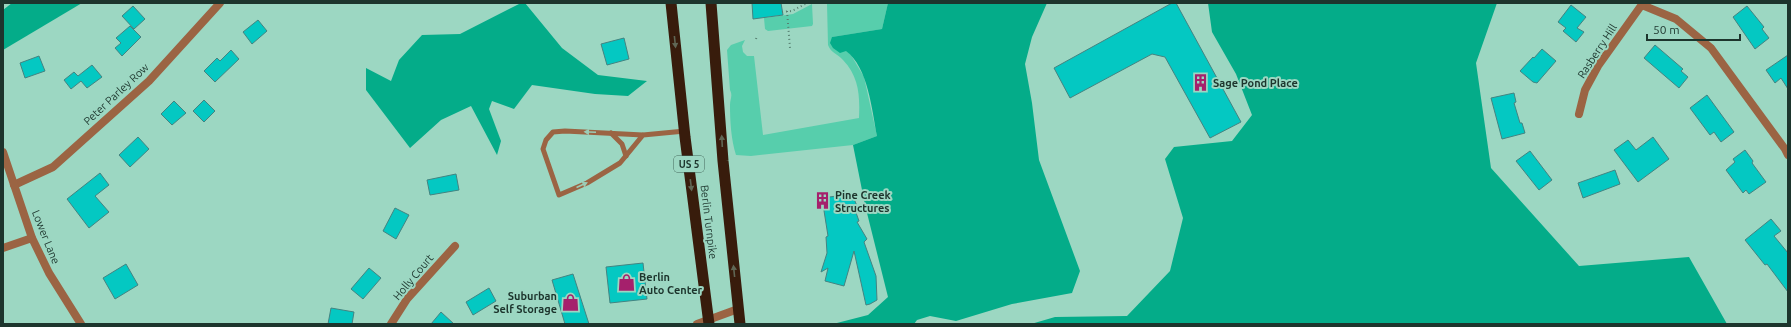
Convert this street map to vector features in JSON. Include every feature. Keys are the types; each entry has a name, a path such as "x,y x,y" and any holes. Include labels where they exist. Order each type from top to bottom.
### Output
{"highway":[{"name":"Berlin Turnpike","path":"671,3 709,322"},
{"name":"Berlin Turnpike","path":"711,3 724,169 740,324"}],"street":[{"name":"Peter Parley Row","path":"14,185 52,167 149,81 220,3"},
{"path":"1642,4 1676,19 1711,48 1785,148 1788,155"},
{"name":"Rasberry Hill","path":"1579,114 1585,90 1598,66 1642,4"},
{"name":"Lower Lane","path":"3,152 32,238 49,273 81,324"},
{"path":"3,248 32,238"},
{"name":"Holly Court","path":"391,324 407,299 455,246"},
{"path":"697,324 709,322 738,309"}],"lane":[{"path":"643,135 620,163 587,183 559,194 544,149 546,140 553,132 565,131 643,135 685,130"},
{"path":"611,133 622,144 626,156"}],"path":[{"path":"782,12 792,11 807,3"},
{"path":"786,11 790,48"}],"green space":[{"path":"12,3 82,3 3,50 3,10"},
{"path":"521,3 525,3 562,48 598,75 647,81 628,96 595,94 532,85 514,109 492,101 489,109 501,141 497,155 471,106 441,120 410,148 366,90 366,68 391,81 399,60 422,35 460,34"},
{"path":"827,3 888,3 882,29 832,37 851,55 864,77 877,136 853,145 751,156 736,155 731,130 731,94 727,50 731,45 745,40 742,46 743,52 747,56 754,56 763,135 859,118 859,94 855,80 848,66 831,50 828,45"},
{"path":"888,3 1047,3 1032,37 1025,64 1032,103 1039,160 1080,271 1072,293 1012,304 956,321 930,316 917,320 914,324 833,324 868,315 888,297 865,205 853,145 877,136 871,102 864,78 853,58 846,51 840,53 833,48 830,43 832,37 882,29"},
{"path":"1208,3 1497,3 1476,63 1491,168 1579,266 1689,257 1727,324 1031,324 1055,317 1127,316 1170,271 1183,218 1165,159 1174,147 1232,141 1252,115 1236,74 1212,32"},
{"path":"812,4 812,26 768,31 765,29 764,18 793,14"}],"building":[{"path":"752,3 781,3 783,15 753,19"},
{"name":"Sage Pond Place","path":"1172,3 1176,3 1241,122 1210,138 1165,57 1152,54 1070,98 1054,68"},
{"path":"1571,5 1586,17 1577,28 1584,32 1576,42 1563,31 1566,28 1558,22"},
{"path":"133,6 145,19 134,29 122,16"},
{"path":"1747,6 1764,27 1762,29 1769,38 1755,49 1733,17"},
{"path":"258,20 267,31 252,44 243,32"},
{"path":"130,26 141,37 122,56 115,48 121,43 116,38"},
{"path":"624,38 629,59 607,65 601,44"},
{"path":"1655,45 1683,69 1681,71 1688,77 1679,88 1644,58"},
{"path":"1542,49 1556,61 1537,83 1533,82 1520,71"},
{"path":"231,50 239,59 215,82 204,71 217,58 220,61"},
{"path":"1788,55 1788,89 1781,78 1775,83 1766,70"},
{"path":"39,56 45,71 25,78 20,63"},
{"path":"92,65 102,77 87,88 81,81 71,89 64,80 74,72 78,76"},
{"path":"1514,93 1516,102 1514,103 1520,123 1522,123 1525,133 1502,139 1491,98"},
{"path":"1707,95 1734,132 1721,142 1714,132 1710,135 1690,108"},
{"path":"204,100 215,111 204,122 193,111"},
{"path":"174,101 186,113 172,125 161,114"},
{"path":"138,137 149,149 130,167 119,155"},
{"path":"1653,137 1669,159 1638,182 1614,150 1628,140 1636,150"},
{"path":"1745,150 1753,161 1752,163 1766,182 1749,194 1746,190 1743,193 1726,170 1735,162 1733,159"},
{"path":"1530,151 1552,180 1539,190 1516,161"},
{"path":"1615,170 1620,184 1583,198 1578,183"},
{"path":"100,173 109,185 95,196 109,212 89,228 67,199"},
{"path":"456,174 459,190 430,195 427,180"},
{"path":"852,194 857,206 854,207 859,221 857,222 867,239 864,242 876,276 877,300 866,305 854,251 844,286 825,281 828,268 821,272 827,253 826,237 828,236 822,198"},
{"path":"395,208 409,215 396,239 383,231"},
{"path":"1771,219 1781,231 1774,236 1788,253 1788,292 1767,264 1765,265 1745,240"},
{"name":"Berlin Auto Center","path":"643,263 647,299 610,303 606,267"},
{"path":"126,264 138,285 115,299 103,278"},
{"path":"369,268 381,278 363,299 351,289"},
{"name":"Suburban Self Storage","path":"573,274 589,324 565,324 552,280"},
{"path":"489,288 496,301 473,315 466,302"},
{"path":"331,308 354,312 352,324 328,324"},
{"path":"441,312 454,324 431,324"}],"place":[{"name":"Sage Pond Place","path":"1200,83"},
{"name":"Pine Creek Structures","path":"822,201"},
{"name":"Berlin Auto Center","path":"626,283"},
{"name":"Suburban Self Storage","path":"570,302"}]}
